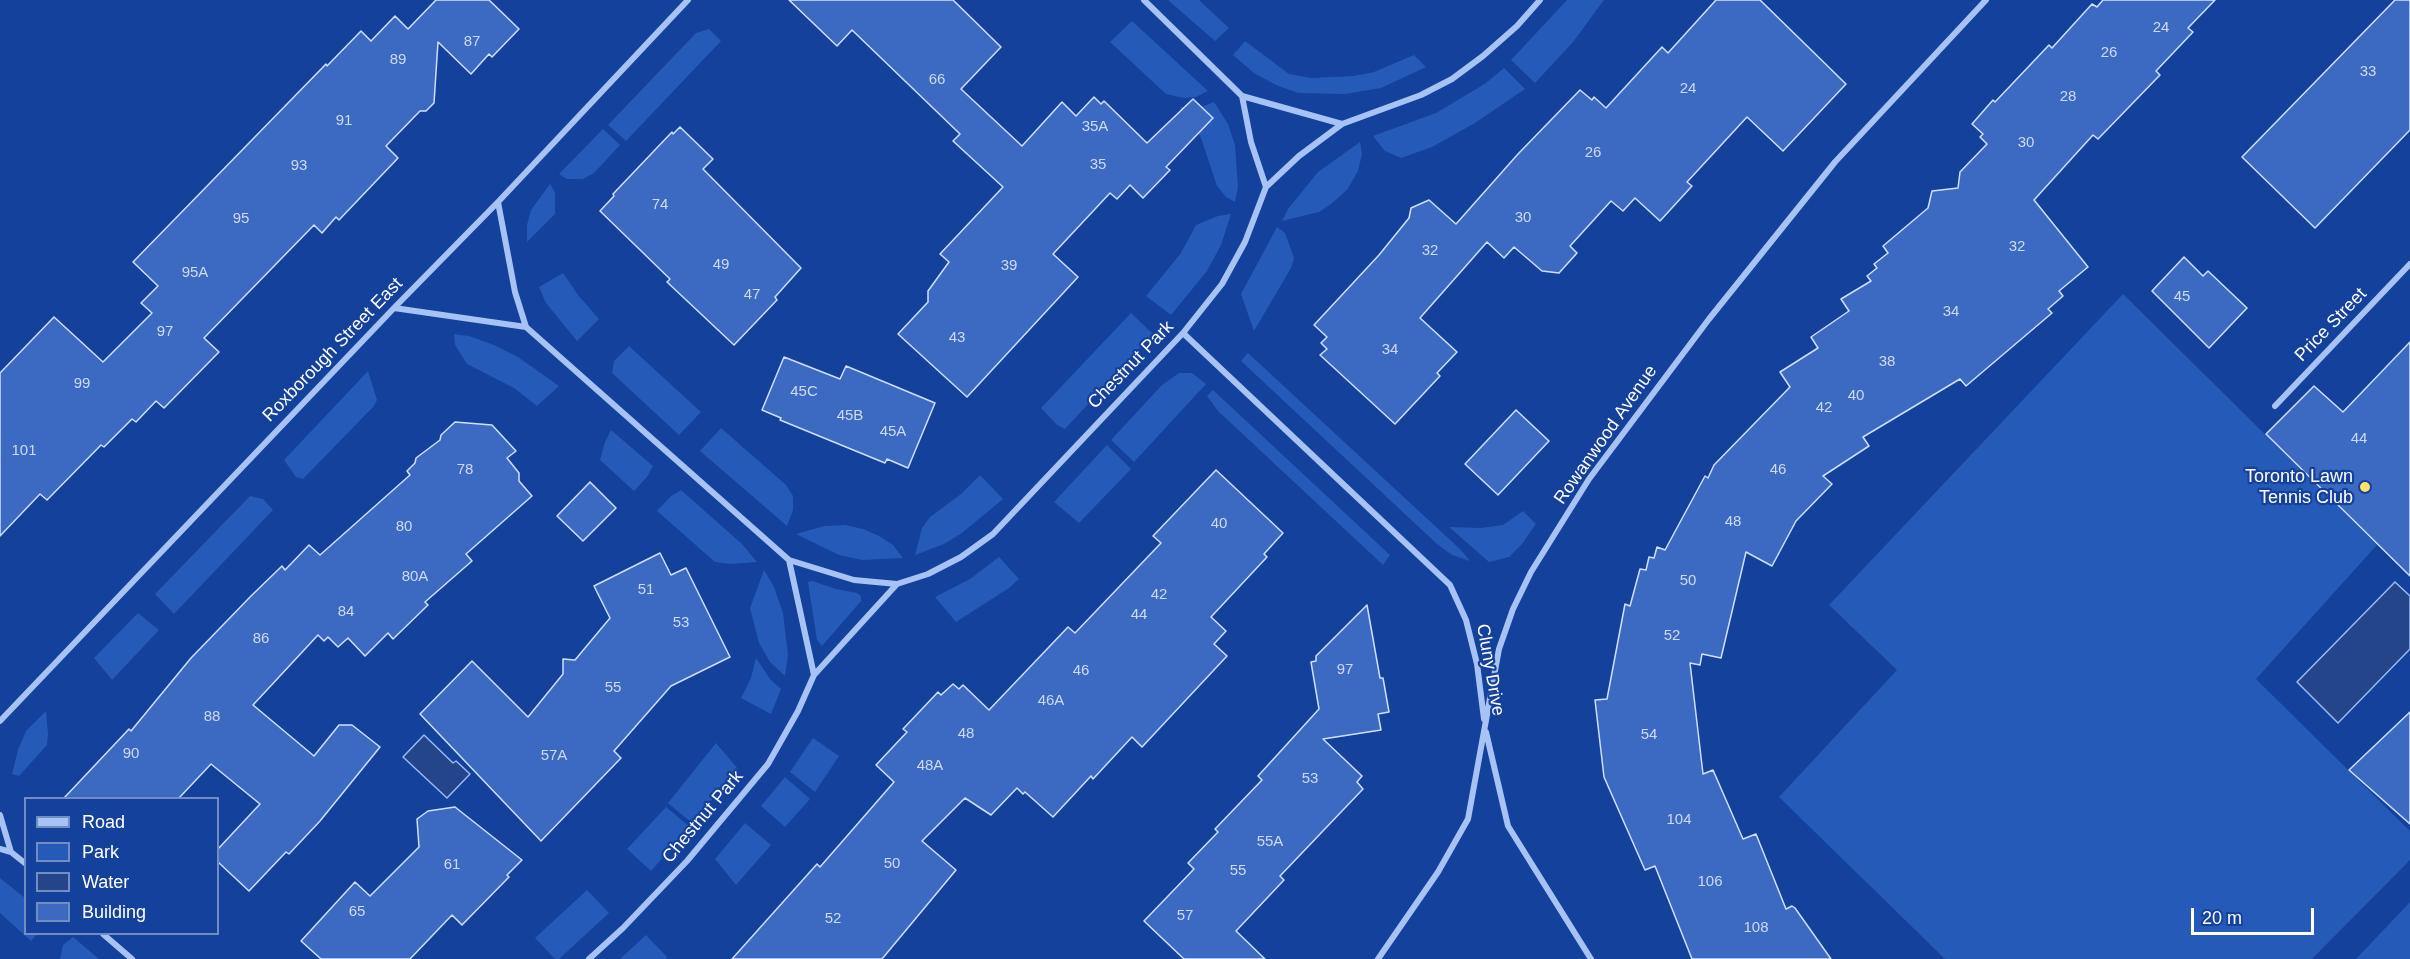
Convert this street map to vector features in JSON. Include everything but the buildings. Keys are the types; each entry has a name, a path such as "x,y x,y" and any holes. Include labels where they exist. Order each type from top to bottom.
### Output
{"street":[{"name":"Roxborough Street East","path":"0,721 498,202 688,0"},
{"path":"1144,0 1242,96 1342,124"},
{"name":"Chestnut Park","path":"526,327 789,560 854,580 897,584 928,574 961,557 993,534 1183,333 1222,284 1245,242 1266,188 1299,156 1342,124 1421,95 1452,79 1517,26 1540,0"},
{"name":"Rowanwood Avenue","path":"1378,959 1438,872 1468,819 1499,649 1513,609 1531,572 1589,479 1709,319 1835,162 1986,0"},
{"path":"1242,96 1251,142 1266,188"},
{"path":"394,308 526,327 515,292 498,202"},
{"name":"Price Street","path":"2275,406 2410,264"},
{"name":"Cluny Drive","path":"1183,333 1450,585 1466,620 1478,664 1485,728 1508,826 1591,959"},
{"path":"789,560 814,675"},
{"name":"Chestnut Park","path":"589,959 623,928 687,861 768,764 798,711 814,675 897,584"},
{"path":"0,814 11,852"},
{"path":"0,849 11,852 24,862"},
{"path":"105,935 132,959"}],"green space":[{"path":"1168,0 1199,0 1229,28 1215,41"},
{"path":"1567,0 1604,0 1573,42 1535,83 1511,60"},
{"path":"1132,21 1208,91 1196,97 1184,98 1166,94 1110,42"},
{"path":"709,29 721,41 626,141 608,125 696,33"},
{"path":"1245,41 1289,74 1311,78 1354,76 1374,72 1414,55 1426,67 1381,88 1345,94 1298,93 1276,85 1254,73 1233,55"},
{"path":"1504,68 1525,89 1475,123 1432,147 1401,158 1385,151 1373,136 1436,113 1486,83"},
{"path":"1214,102 1228,124 1235,145 1238,187 1235,202 1226,197 1217,186 1201,138 1180,107 1201,107"},
{"path":"603,129 620,145 594,173 583,179 567,179 559,174"},
{"path":"1360,142 1362,154 1358,171 1347,190 1319,212 1282,221 1288,209 1318,172"},
{"path":"550,184 555,192 555,214 527,242 527,225 531,210"},
{"path":"1231,214 1221,245 1207,271 1171,315 1146,296 1181,253 1196,225 1218,216"},
{"path":"1277,227 1285,233 1294,258 1291,268 1254,331 1241,294"},
{"path":"563,273 599,319 577,341 546,303 539,287"},
{"path":"2123,294 2377,545 2256,679 2410,831 2410,860 2312,959 1945,959 1779,797 1897,670 1829,605"},
{"path":"1131,313 1153,334 1065,429 1057,425 1041,408"},
{"path":"454,334 469,336 494,345 518,357 559,386 537,406 514,388 467,364 455,345"},
{"path":"629,346 701,412 679,435 612,373 614,361"},
{"path":"1248,353 1461,550 1470,561 1452,555 1437,544 1241,361"},
{"path":"368,371 377,400 374,406 303,479 296,477 284,460"},
{"path":"1179,373 1192,373 1206,384 1134,462 1111,440 1162,385"},
{"path":"1213,390 1390,555 1383,565 1218,411 1207,396"},
{"path":"721,428 786,485 793,496 793,510 787,526 700,451"},
{"path":"611,430 653,466 647,477 634,491 600,460"},
{"path":"1107,445 1131,469 1079,523 1054,502"},
{"path":"980,475 1003,499 962,533 944,544 915,555 922,528 930,517 961,494"},
{"path":"681,490 742,544 757,562 730,564 715,562 657,511 671,496"},
{"path":"250,496 263,499 273,510 174,614 155,594"},
{"path":"1523,511 1536,524 1522,544 1509,557 1489,562 1449,527 1481,528 1503,525"},
{"path":"845,525 879,536 893,545 903,558 862,560 839,555 796,534 824,526"},
{"path":"999,557 1019,579 956,622 935,597 970,579"},
{"path":"764,570 774,587 783,613 788,655 785,676 770,662 759,643 750,608"},
{"path":"812,581 861,596 861,601 822,646 817,640 808,582"},
{"path":"138,613 159,630 112,680 94,658"},
{"path":"756,658 770,679 781,689 771,714 741,698 751,678"},
{"path":"46,711 47,745 19,776 12,774 26,731"},
{"path":"813,738 839,756 815,792 790,772"},
{"path":"716,743 738,769 692,823 668,803"},
{"path":"785,777 810,799 785,827 761,806"},
{"path":"666,807 690,827 651,871 627,849"},
{"path":"745,823 771,845 736,885 715,859"},
{"path":"0,878 24,897 24,935 0,913"},
{"path":"587,890 609,913 559,959 555,959 535,938"},
{"path":"2410,902 2410,959 2356,959"},
{"path":"24,935 36,935 31,941"},
{"path":"646,935 667,957 666,959 620,959"},
{"path":"73,937 99,959 60,959 63,945"}],"water":[{"path":"2395,582 2410,596 2410,649 2338,723 2297,682"},
{"path":"424,735 453,763 456,761 470,774 447,798 403,757"}],"place":[{"name":"Toronto Lawn Tennis Club","path":"2365,487"}]}
